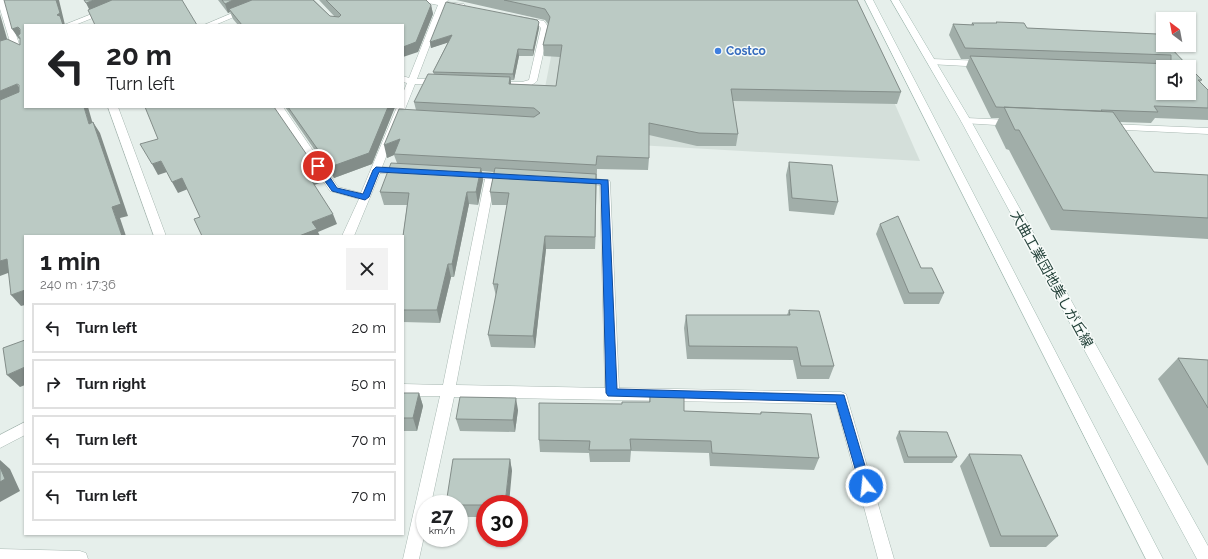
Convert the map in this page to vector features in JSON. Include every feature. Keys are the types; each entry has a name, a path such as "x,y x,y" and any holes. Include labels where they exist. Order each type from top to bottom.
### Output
{"street":[{"path":"71,24 134,0"},
{"path":"220,23 270,0"},
{"path":"423,0 444,1 473,9"},
{"path":"869,0 1155,559"},
{"name":"大曲工業団地美しが丘線","path":"895,0 966,121 1206,559"},
{"path":"404,98 407,80 444,1"},
{"path":"4,2 15,45 24,51"},
{"path":"500,84 524,85 533,81 545,28 541,23 518,18"},
{"path":"5,48 24,41"},
{"path":"932,62 990,64"},
{"path":"407,80 452,82"},
{"path":"113,108 160,235"},
{"path":"279,108 334,189 365,197"},
{"path":"348,235 400,112 410,118"},
{"path":"966,121 1020,124"},
{"path":"1099,127 1208,131"},
{"path":"376,170 414,172"},
{"path":"460,174 521,178"},
{"path":"411,559 448,392 490,176"},
{"path":"567,180 605,182 612,393"},
{"path":"404,390 840,398 886,559"},
{"path":"0,442 24,429"},
{"path":"0,558 80,559"}],"shaded area":[{"name":"Costco","path":"849,0 920,161 550,140 541,108 558,21"}],"building":[{"path":"4,0 56,0 60,13 57,15 60,16 63,24 24,24 24,108 84,108 89,124 93,122 121,204 112,207 122,235 24,235 24,290 11,295 7,259 0,261 0,100 19,92 19,85 17,84 0,91 0,41 7,39 20,45 20,38 18,35 20,34 20,29 18,27 12,29"},
{"path":"84,0 94,0 86,3"},
{"path":"112,0 182,0 196,24 95,24 88,10"},
{"path":"222,0 233,0 225,4"},
{"path":"252,0 313,0 330,16 339,17 341,15 326,0 426,0 431,5 416,42 404,47 404,24 241,24 229,9"},
{"name":"Costco","path":"504,0 857,0 901,92 731,89 738,134 699,133 649,123 649,158 597,156 596,165 394,154 400,139 384,145 399,109 534,117 540,113 534,108 414,102 428,74 510,77 509,84 556,86 562,45 543,45 550,17 545,9"},
{"path":"446,2 537,20 539,22 533,50 518,49 513,74 433,72 452,35 430,42"},
{"path":"996,22 1024,23 1027,28 1156,34 1156,52 1175,52 1183,60 1171,60 1171,55 965,48 953,24 974,25 972,23 997,23"},
{"path":"970,56 1156,63 1156,100 1196,100 1196,74 1202,80 1198,80 1208,90 1208,108 1154,106 1158,112 996,107"},
{"path":"1004,107 1113,112 1154,172 1208,175 1208,218 1063,210 1019,130 1015,130"},
{"path":"145,108 275,108 318,171 308,175 333,214 312,222 317,229 302,235 202,235 194,219 200,217 182,178 172,182 161,161 152,164 140,144 158,139"},
{"path":"289,108 388,108 369,153 330,167"},
{"path":"789,162 832,165 838,202 792,198"},
{"path":"391,163 481,168 476,192 467,192 452,264 448,264 437,310 404,310 403,235 409,193 380,192"},
{"path":"495,168 596,174 595,237 545,236 533,336 488,335 498,284 493,284 509,193 490,192"},
{"path":"898,216 921,268 932,268 944,293 909,293 880,224"},
{"path":"789,310 819,311 834,366 801,366 797,347 689,346 686,315 790,315"},
{"path":"24,340 24,367 7,375 3,348"},
{"path":"1178,358 1208,360 1208,408"},
{"path":"404,393 419,393 413,418 404,418"},
{"path":"650,395 684,397 684,411 811,414 819,458 712,453 711,441 630,439 631,450 589,450 590,441 539,440 539,403 622,404 622,402 650,402"},
{"path":"460,397 516,398 513,420 456,419"},
{"path":"899,431 947,432 957,457 908,457"},
{"path":"969,454 1021,455 1058,536 1001,536"},
{"path":"453,459 510,459 506,495 476,495 476,505 468,505 468,495 447,495"},
{"path":"0,467 5,479 0,482"}],"place":[{"name":"Costco","path":"718,51"}],"route":[{"path":"318,166 334,189 365,197 376,170 605,182 612,393 840,398 866,486"}]}
